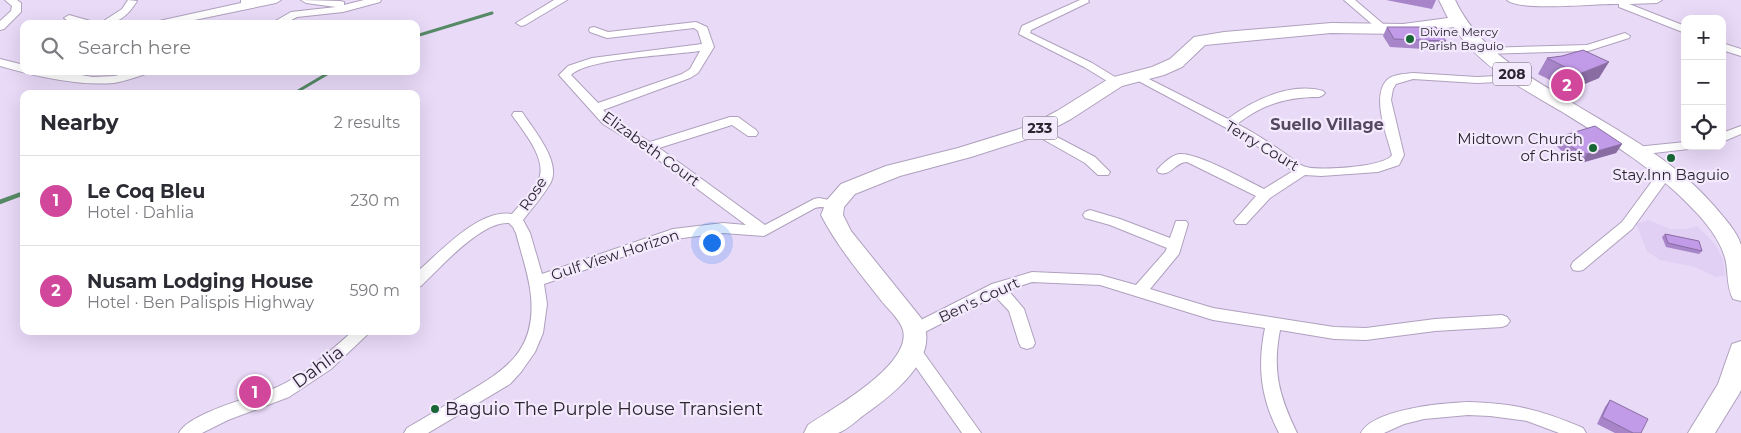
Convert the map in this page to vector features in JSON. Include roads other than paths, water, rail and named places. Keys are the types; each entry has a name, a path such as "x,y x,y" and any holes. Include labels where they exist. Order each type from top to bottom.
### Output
{"main road":[{"name":"208","path":"1447,0 1457,22 1482,51 1519,78 1636,151 1666,172 1693,196 1724,234 1734,251 1738,264 1741,293"},
{"name":"233","path":"834,205 848,189 874,177 964,153 1036,130 1064,115 1116,82 1176,63 1195,44 1209,38 1331,28 1413,28 1457,22"},
{"path":"817,433 874,396 906,362 914,340 908,318 842,235 832,215 834,205"},
{"path":"1701,433 1730,387 1741,351"}],"street":[{"path":"0,27 16,12 17,5 10,0"},
{"path":"242,0 255,3"},
{"path":"177,20 276,0"},
{"path":"306,0 337,4 373,0"},
{"path":"283,20 295,14 335,11 373,0"},
{"path":"521,23 562,0"},
{"path":"1348,0 1384,29"},
{"path":"1512,0 1538,2 1598,0 1632,2 1657,0"},
{"path":"111,20 126,11 132,1"},
{"path":"1610,1 1681,28"},
{"path":"1084,2 1026,28 1024,34 1088,65 1116,82"},
{"path":"69,18 76,20"},
{"path":"594,30 607,35 699,26 703,29 708,47 592,61 572,68 565,75 596,108"},
{"path":"1482,51 1588,48 1625,36"},
{"name":"Elizabeth Court","path":"708,47 694,71 686,76 596,108 607,121 649,148 764,231"},
{"path":"1726,48 1741,54"},
{"path":"0,62 20,68"},
{"path":"59,75 93,80 128,75"},
{"name":"Terry Court","path":"1137,76 1251,136 1302,171 1321,172 1378,168 1394,162 1398,155 1386,111 1385,100 1387,89 1392,82 1398,79 1414,76 1477,80 1519,78"},
{"path":"1228,125 1255,105 1279,96 1320,94"},
{"name":"Rose","path":"515,220 545,181 547,173 544,159 518,115"},
{"path":"649,148 734,120 752,134"},
{"path":"1036,130 1090,160 1104,172"},
{"path":"1726,136 1741,130"},
{"path":"1636,151 1681,146"},
{"path":"1164,170 1179,158 1189,158 1266,195"},
{"path":"1241,221 1266,195 1302,171"},
{"path":"1578,266 1613,240 1636,218 1651,194 1662,182 1666,172"},
{"path":"764,231 810,205 820,202 834,205"},
{"path":"1090,215 1175,246"},
{"path":"413,433 504,379 514,370 530,345 537,326 540,304 538,281 522,229 515,220 501,218 479,228 420,279"},
{"path":"1139,292 1168,261 1175,246 1181,224"},
{"name":"Gulf View Horizon","path":"538,281 674,234 723,228 764,231"},
{"name":"Ben's Court","path":"914,340 997,288 1032,278 1100,280 1213,314 1230,315 1273,324 1334,333 1358,334 1502,321"},
{"path":"997,288 1016,309 1027,343"},
{"path":"1273,324 1268,345 1268,383 1272,401 1288,433"},
{"name":"Dahlia","path":"188,433 205,423 283,392 303,381 323,367 359,335"},
{"path":"914,340 972,433"},
{"path":"1370,433 1380,425 1399,418 1444,410 1482,408 1526,414 1577,433"}],"waterway":[{"path":"420,35 492,13"},
{"path":"300,90 325,75"},
{"path":"0,202 20,194"}],"place":[{"name":"Divine Mercy Parish Baguio","path":"1410,39"},
{"name":"Nusam Lodging House","path":"1567,85"},
{"name":"Midtown Church of Christ","path":"1593,148"},
{"name":"Stay.Inn Baguio","path":"1671,158"},
{"name":"Le Coq Bleu","path":"255,392"},
{"name":"Baguio The Purple House Transient","path":"435,409"}],"district":[{"name":"Suello Village","path":"1327,124"}]}
